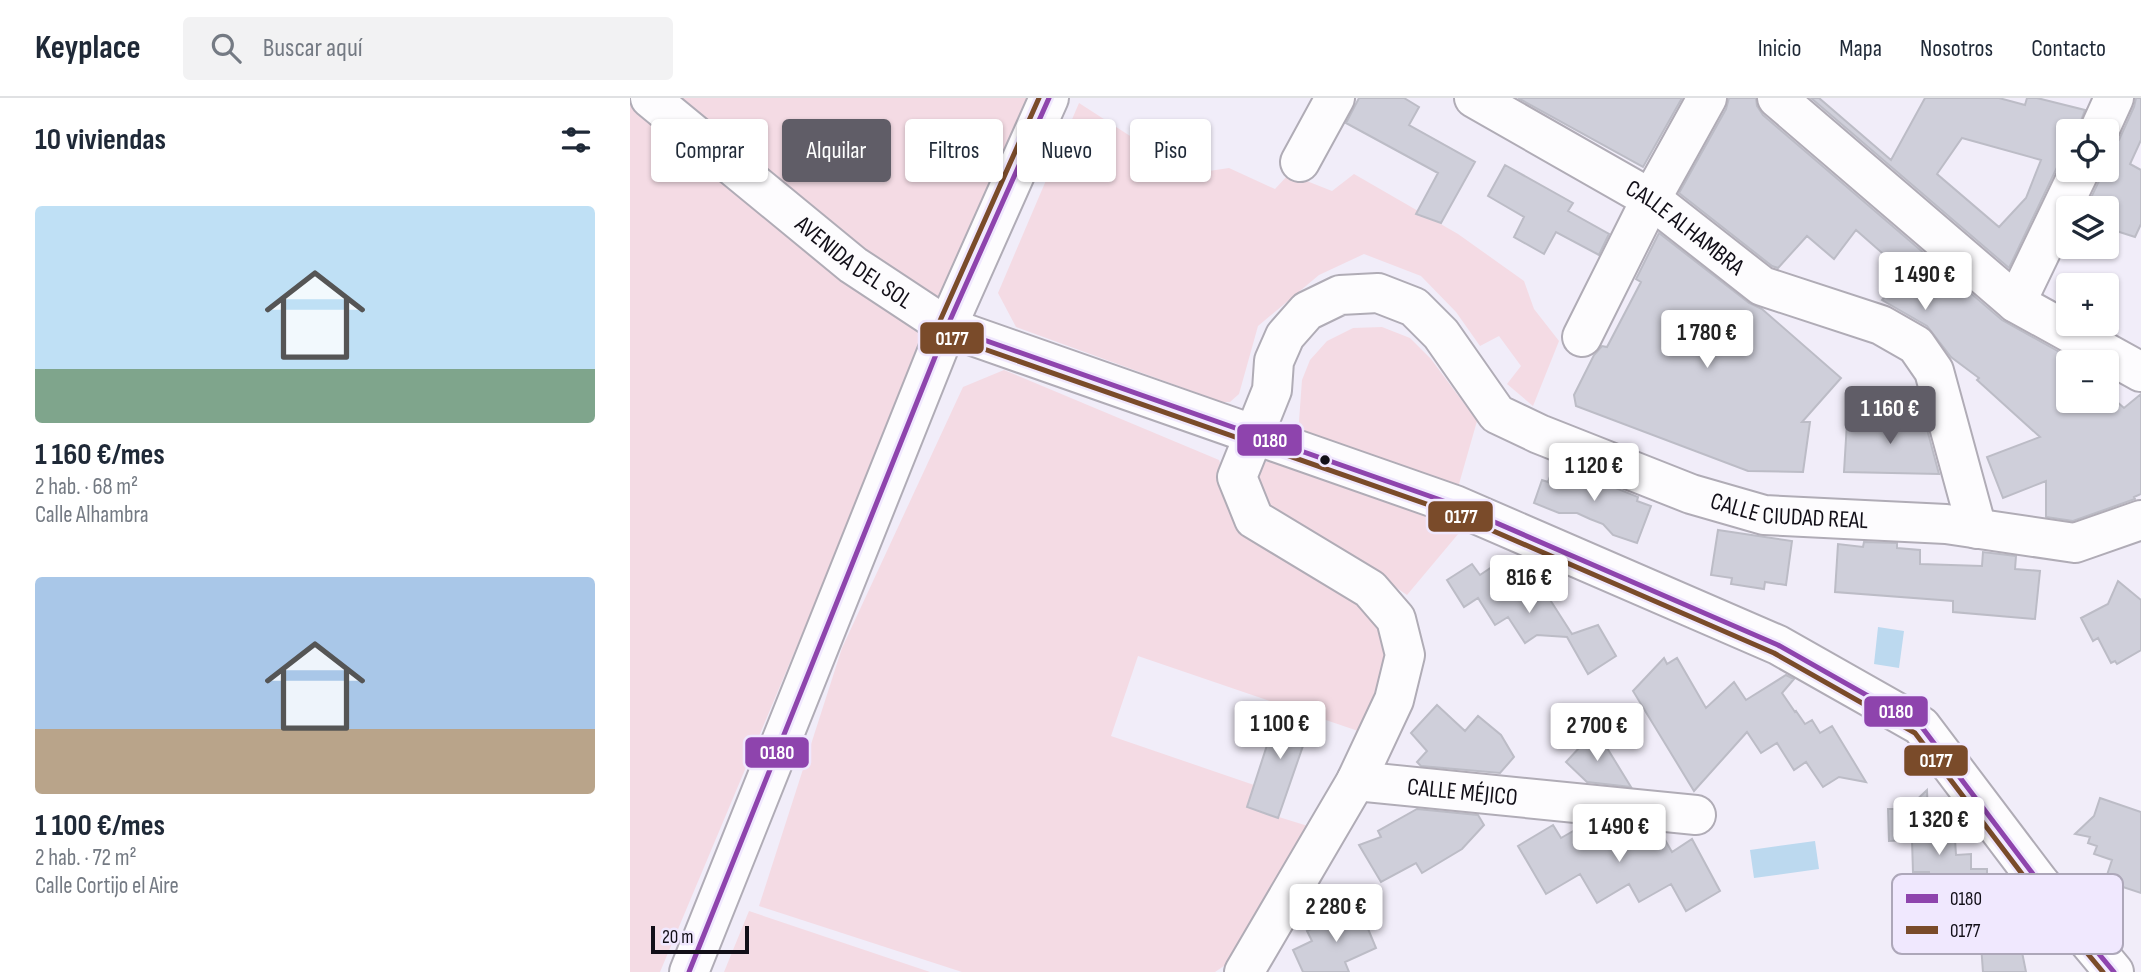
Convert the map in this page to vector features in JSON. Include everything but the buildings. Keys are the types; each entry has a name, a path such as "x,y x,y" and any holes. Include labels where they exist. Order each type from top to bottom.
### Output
{"street":[{"name":"AVENIDA DEL SOL","path":"650,98 853,265 947,327 1455,505 1778,645 1921,726 2033,874"},
{"path":"689,972 947,327 1049,98"},
{"path":"1300,162 1335,98"},
{"name":"CALLE ALHAMBRA","path":"1474,98 1527,111 1651,199 1762,286 1881,325 1916,345 1934,371 1977,529"},
{"path":"1582,337 1651,199 1707,98"},
{"path":"1777,98 2017,303 2141,372"},
{"path":"2104,119 2114,98"},
{"path":"2133,98 2141,100"},
{"path":"2017,303 2074,182"},
{"name":"CALLE CIUDAD REAL","path":"1244,972 1356,781 1394,700 1405,655 1396,619 1370,589 1254,520 1237,477 1272,390 1274,361 1286,336 1307,311 1340,295 1378,293 1414,307 1441,334 1497,414 1539,434 1679,489 1764,515 1946,524 2076,543 2140,522"},
{"name":"CALLE MÉJICO","path":"1356,781 1696,815"},
{"name":"AVENIDA DEL SOL","path":"2098,954 2113,972"}],"shaded area":[{"path":"630,98 1027,98 1003,155 1003,119 905,119 905,182 992,182 660,972 630,972"},
{"path":"1079,103 1104,119 1072,119"},
{"path":"1116,127 1130,136 1130,182 1211,182 1211,171 1229,168 1275,189 1289,174 1332,191 1354,174 1458,234 1524,281 1534,309 1559,341 1533,406 1507,384 1521,366 1499,336 1480,346 1456,312 1421,276 1364,254 1319,275 1258,326 1239,394 1230,402 1222,402 1016,327 998,293 1045,182 1116,182"},
{"path":"1382,327 1410,338 1431,359 1477,421 1457,491 1298,435 1302,380 1310,360 1327,341 1353,328"},
{"path":"1004,370 1219,460 1245,534 1361,600 1381,626 1385,664 1364,733 1138,656 1111,736 1254,785 1247,807 1311,827 1240,955 1215,972 962,972 759,906 842,648 963,387"},
{"path":"1294,461 1464,527 1407,595 1358,561 1268,518 1248,473 1263,462"},
{"path":"749,911 930,972 724,972"}],"water":[{"path":"1878,627 1904,631 1899,668 1874,664"},
{"path":"1815,841 1819,869 1754,878 1750,850"}],"transit line":[{"name":"0177","path":"1039,98 939,323 941,334 1452,513 1774,653 1915,733 2022,874"},
{"name":"0180","path":"689,972 947,327 1049,98"},
{"name":"0180","path":"947,327 1455,505 1778,645 1921,726 2033,874"},
{"name":"0177","path":"2088,954 2103,972"},
{"name":"0180","path":"2099,954 2114,972"}]}
